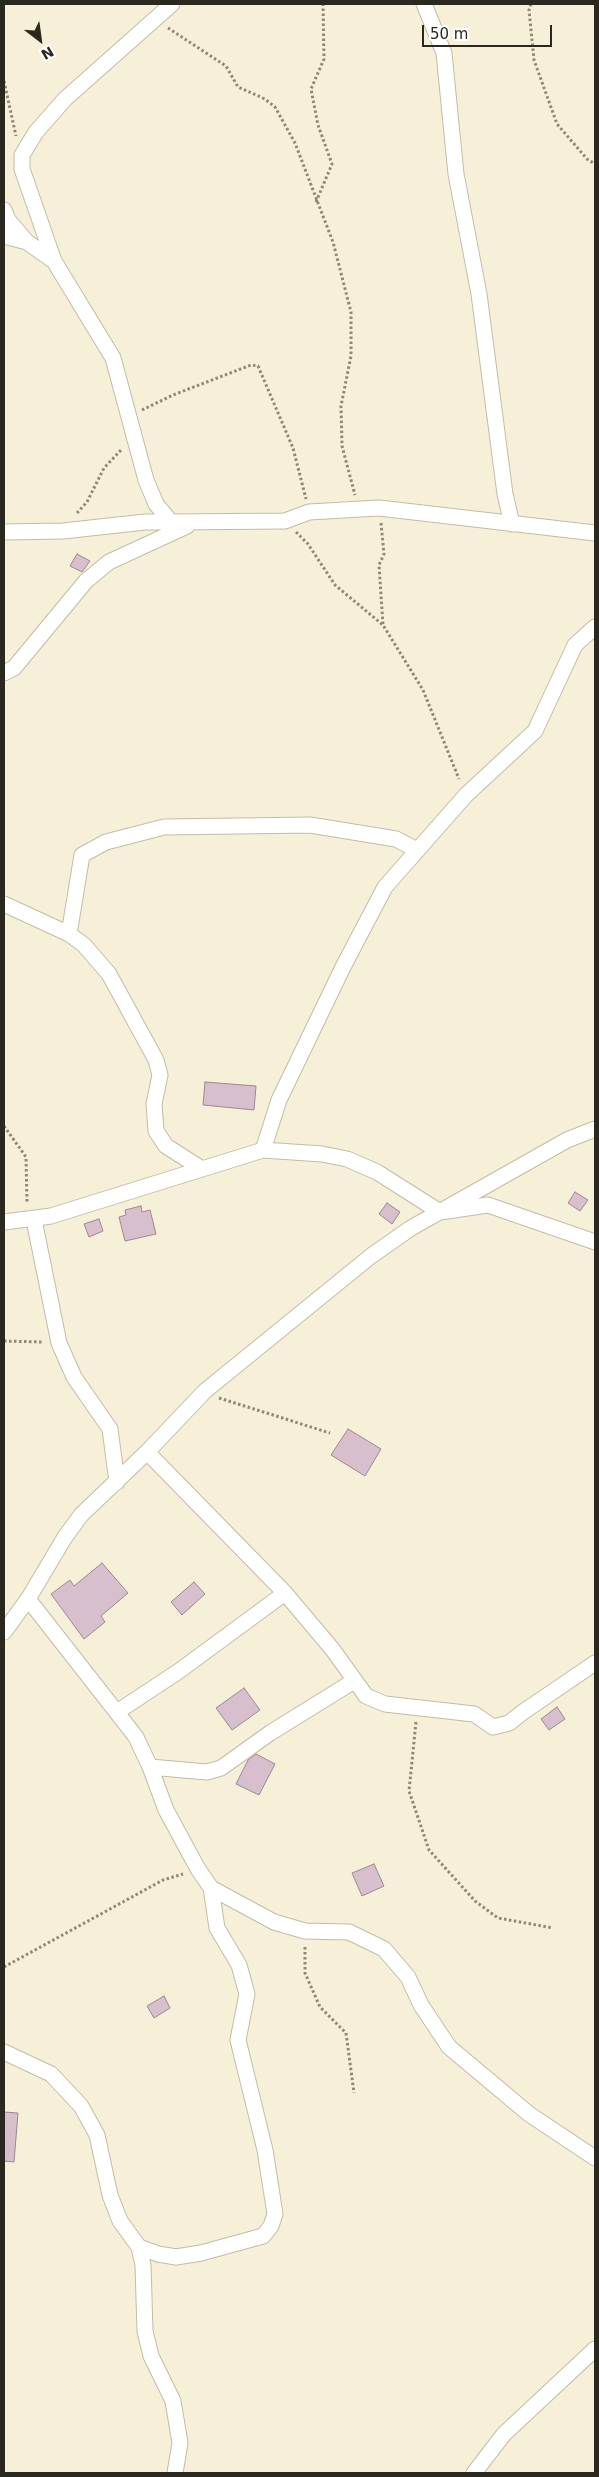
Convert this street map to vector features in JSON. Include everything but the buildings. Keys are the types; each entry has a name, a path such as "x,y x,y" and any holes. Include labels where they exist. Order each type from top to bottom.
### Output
{"street":[{"path":"171,522 156,504 146,480 113,358 54,261 22,169 22,155 36,132 65,99 172,4"},
{"path":"424,4 444,53 456,174 479,294 504,485 512,524"},
{"path":"4,210 8,220 26,242 54,261"},
{"path":"4,236 26,242"},
{"path":"4,532 63,531 145,522 285,521 309,512 379,508 595,533"},
{"path":"4,673 14,668 86,581 109,562 167,533 195,522"},
{"path":"263,1150 279,1100 343,967 385,887 466,795 535,731 575,645 595,627"},
{"path":"69,934 82,855 106,842 156,830 187,826 310,825 396,839 417,850"},
{"path":"4,904 69,934 84,945 109,974 156,1060 160,1075 154,1104 156,1131 166,1146 202,1169"},
{"path":"4,1632 28,1599 65,1537 81,1515 147,1452 205,1391 371,1256 411,1228 567,1140 595,1129"},
{"path":"4,1222 34,1220 263,1150 322,1154 346,1159 377,1172 440,1212 488,1205 595,1242"},
{"path":"34,1220 59,1343 74,1377 110,1429 117,1482"},
{"path":"147,1452 285,1593 333,1650 366,1696 385,1704 419,1706 474,1714 493,1727 509,1723 595,1663"},
{"path":"117,1712 179,1671 285,1593"},
{"path":"28,1599 136,1737 150,1767 166,1810 198,1869 211,1888 218,1928 239,1965 246,1994 238,2040 266,2150 275,2214 272,2226 263,2236 201,2253 176,2257 158,2254 139,2247"},
{"path":"150,1767 207,1772 221,1768 270,1733 354,1681"},
{"path":"211,1888 274,1922 306,1931 348,1932 384,1948 408,1977 421,2005 449,2047 529,2114 595,2158"},
{"path":"4,2052 51,2074 81,2106 97,2135 110,2195 120,2221 139,2247 143,2264 145,2331 151,2356 173,2401 180,2443 175,2473"},
{"path":"474,2473 504,2434 595,2349"}],"path":[{"path":"316,202 332,164 318,125 311,89 324,59 323,4"},
{"path":"531,4 529,10 534,60 557,124 587,159 595,164"},
{"path":"154,20 226,66 238,87 265,99 275,107 295,143 316,202 333,242 351,312 351,356 341,414 342,446 358,508"},
{"path":"4,81 22,155"},
{"path":"130,416 173,395 250,365 258,366 293,448 309,512"},
{"path":"63,531 87,502 104,468 134,435"},
{"path":"379,508 384,554 379,566 383,625"},
{"path":"285,521 308,544 335,585 383,625 423,690 466,795"},
{"path":"4,1126 26,1157 26,1201 34,1220"},
{"path":"4,1340 59,1343"},
{"path":"205,1391 227,1402 330,1433"},
{"path":"419,1706 414,1730 408,1791 429,1850 475,1901 498,1918 554,1928"},
{"path":"4,1967 163,1880 198,1869"},
{"path":"306,1931 305,1973 320,2007 346,2033 354,2093"}]}
